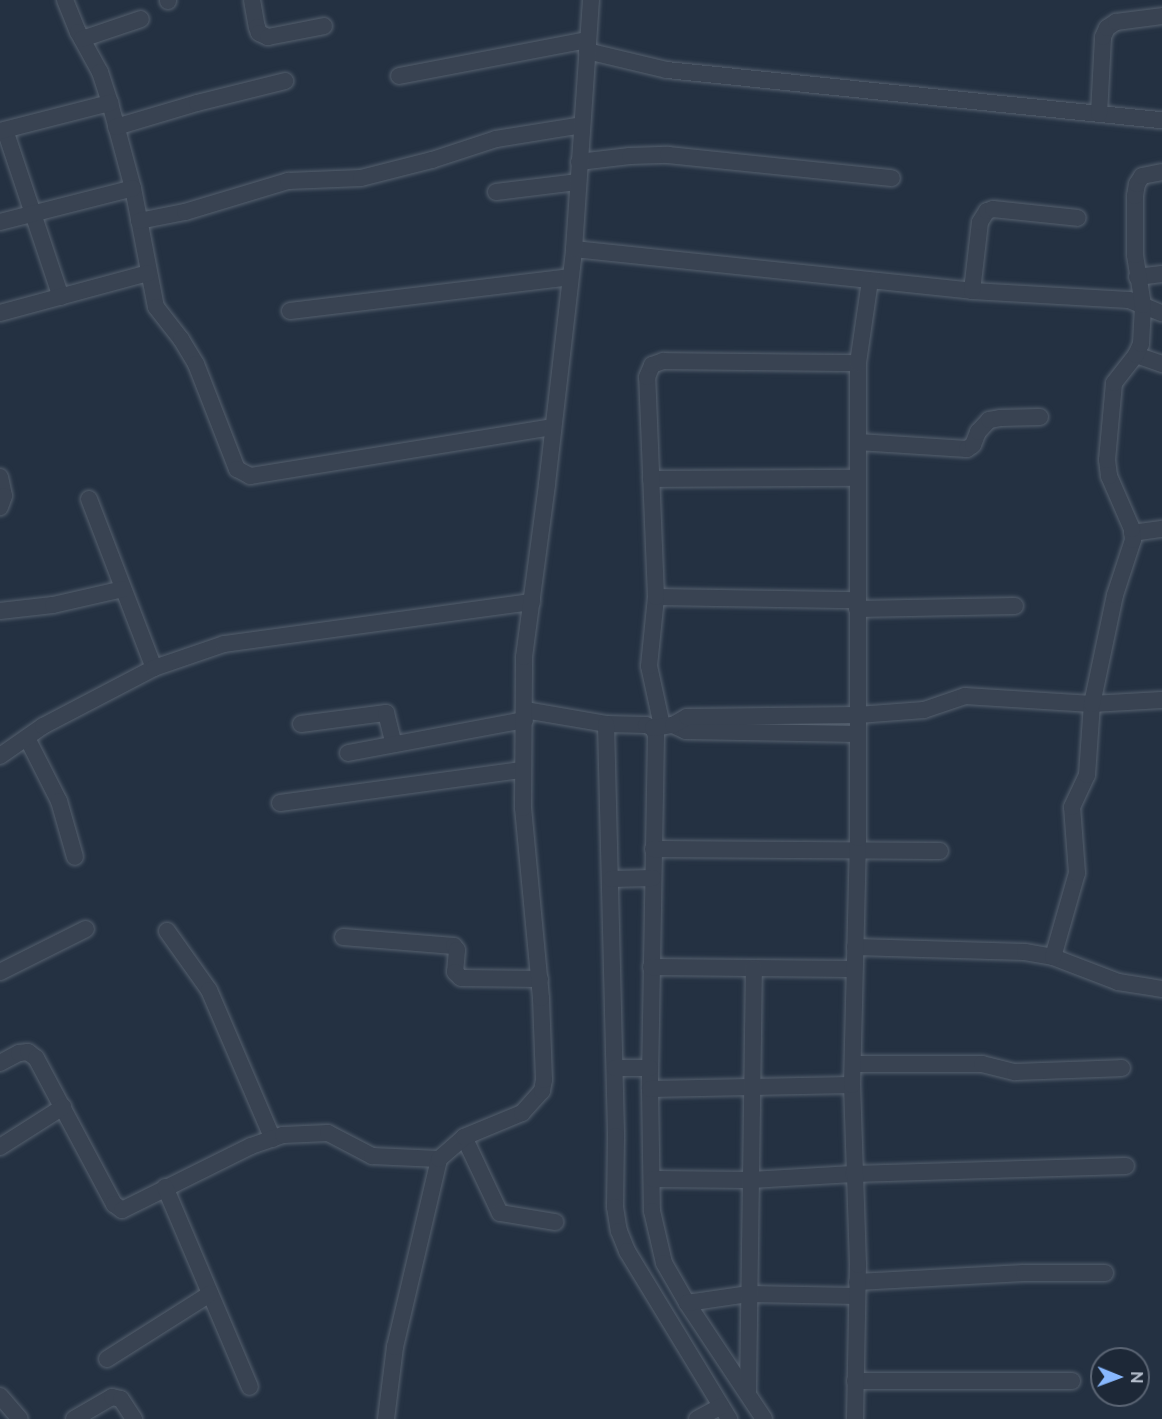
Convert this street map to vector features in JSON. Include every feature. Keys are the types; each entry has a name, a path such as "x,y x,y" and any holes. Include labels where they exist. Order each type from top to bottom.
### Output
{"street":[{"path":"65,0 100,72 110,103 133,188 156,308 182,339 196,364 237,470 250,476 554,427"},
{"path":"252,0 256,27 259,33 268,37 324,26"},
{"path":"386,1419 395,1347 439,1159 464,1137 522,1113 542,1091 544,1080 540,979 523,808 524,657 554,427 569,277 574,249 591,0"},
{"path":"1099,114 1103,37 1107,28 1116,22 1162,16"},
{"path":"82,39 141,19"},
{"path":"399,76 587,46 667,70 1162,120"},
{"path":"116,128 197,103 285,81"},
{"path":"61,297 2,130 110,103"},
{"path":"139,221 185,212 288,181 361,178 432,160 496,139 582,125"},
{"path":"579,162 651,155 892,178"},
{"path":"1053,957 1077,873 1071,818 1072,807 1087,775 1092,704 1115,596 1132,551 1132,533 1109,476 1107,460 1114,383 1137,355 1141,344 1143,305 1135,255 1137,184 1142,176 1162,172"},
{"path":"496,192 578,182"},
{"path":"0,222 133,188"},
{"path":"972,291 980,222 987,211 993,209 1078,218"},
{"path":"574,249 972,291 1129,300 1162,313"},
{"path":"0,313 148,273"},
{"path":"1137,277 1162,274"},
{"path":"290,311 569,277"},
{"path":"855,1419 857,1289 852,1085 858,734 858,363 870,281"},
{"path":"1137,355 1162,364"},
{"path":"663,726 649,666 656,597 646,377 652,364 663,361 858,363"},
{"path":"858,442 967,449 973,445 978,432 989,420 1040,417"},
{"path":"0,477 4,496 0,507"},
{"path":"651,479 858,478"},
{"path":"89,500 154,668"},
{"path":"1132,533 1162,529"},
{"path":"0,611 53,605 123,589"},
{"path":"656,597 857,605 1015,606"},
{"path":"0,756 43,726 154,668 224,644 532,602"},
{"path":"764,1419 687,1303 664,1263 652,1211 650,1089 633,1068 632,878 653,849 656,735 663,726 687,717 858,715 924,710 965,696 1092,704 1162,700"},
{"path":"301,724 386,713 394,744"},
{"path":"348,753 525,715 606,724 663,726 686,731 858,734"},
{"path":"606,724 632,878 651,967 633,1068 615,1207 619,1231 627,1251 725,1412 697,1419"},
{"path":"27,738 59,801 75,857"},
{"path":"280,803 522,770"},
{"path":"653,849 940,851"},
{"path":"0,972 86,929"},
{"path":"167,931 209,990 273,1138"},
{"path":"343,937 454,946 457,950 455,972 461,978 540,979"},
{"path":"855,947 993,950 1053,957 1118,982 1162,989"},
{"path":"651,967 854,969"},
{"path":"748,1392 754,968"},
{"path":"0,1063 19,1053 28,1052 36,1058 117,1209 132,1207 165,1187 251,1146 273,1138 315,1132 328,1133 372,1156 439,1159"},
{"path":"853,1064 982,1064 1015,1072 1122,1068"},
{"path":"650,1089 752,1085 852,1085"},
{"path":"0,1147 63,1107"},
{"path":"464,1137 500,1213 555,1222"},
{"path":"653,1179 751,1180 854,1174 1126,1166"},
{"path":"165,1187 250,1387"},
{"path":"687,1303 749,1294 857,1289 1024,1273 1105,1273"},
{"path":"107,1359 210,1294"},
{"path":"855,1381 1072,1381"},
{"path":"0,1396 20,1419"},
{"path":"74,1419 112,1397 122,1399 134,1419"}]}
